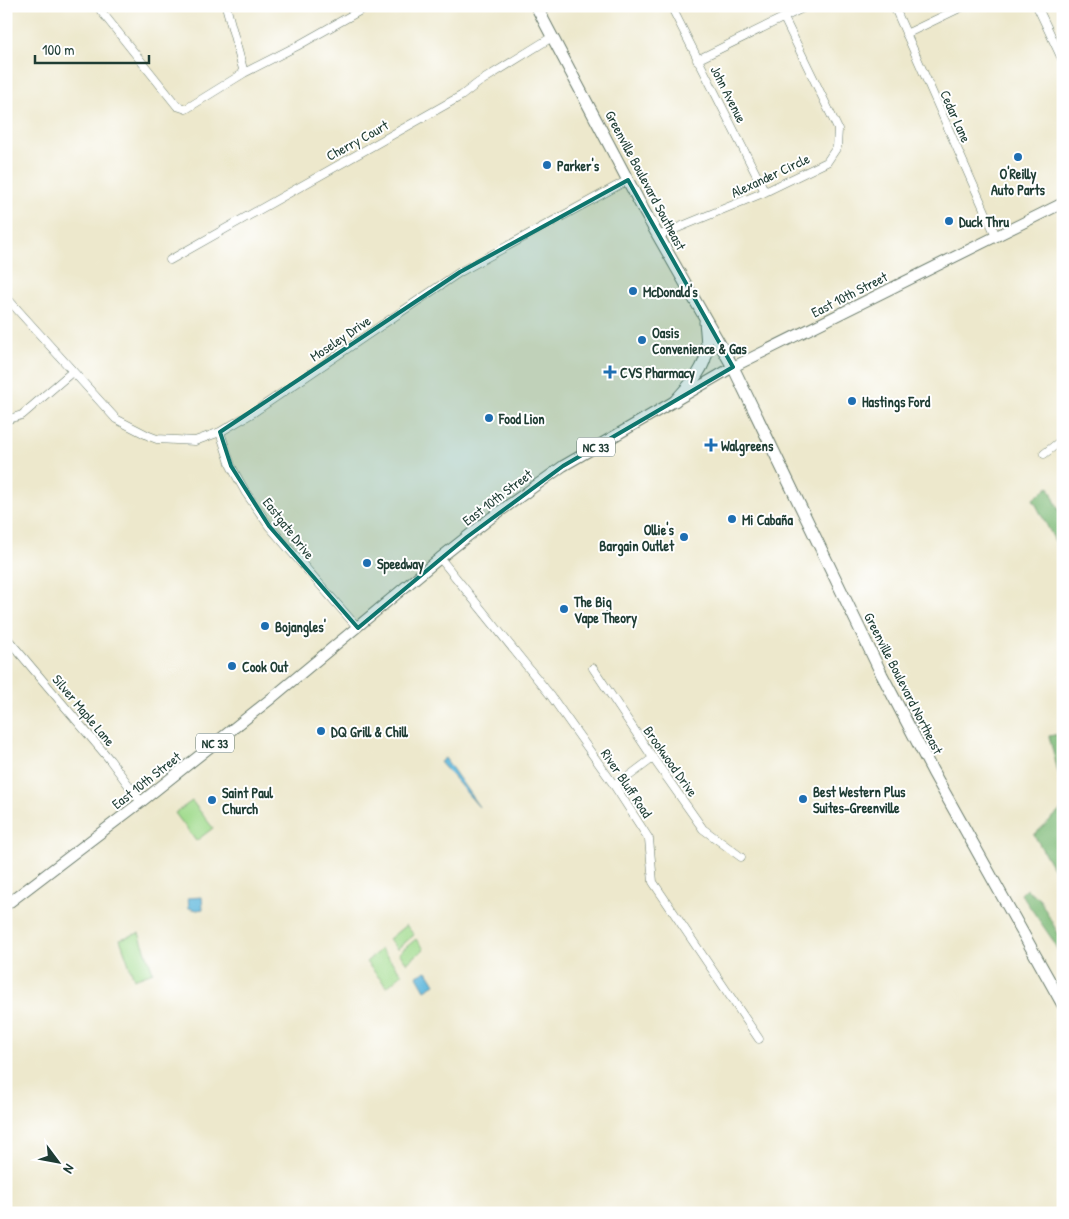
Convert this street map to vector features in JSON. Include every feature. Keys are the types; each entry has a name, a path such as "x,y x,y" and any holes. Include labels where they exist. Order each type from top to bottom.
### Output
{"highway":[{"name":"Greenville Boulevard Southeast","path":"536,6 658,236 733,367"},
{"path":"675,401 690,384 705,358 707,346 704,317"},
{"name":"Greenville Boulevard Northeast","path":"733,367 896,702 1063,1005"}],"main road":[{"name":"East 10th Street","path":"6,905 141,802 358,628 440,558 502,509 562,466 733,367 1062,204"}],"street":[{"path":"103,6 101,11 177,106 186,109 244,73 368,6"},
{"path":"226,6 244,73"},
{"name":"John Avenue","path":"670,6 765,192"},
{"path":"697,60 807,6"},
{"name":"Cedar Lane","path":"894,6 996,236"},
{"path":"906,34 964,6"},
{"path":"1037,6 1063,60"},
{"name":"Alexander Circle","path":"658,236 765,192 827,162 837,147 838,129 784,18"},
{"name":"Cherry Court","path":"170,260 461,96 478,83 552,37"},
{"name":"Moseley Drive","path":"6,297 116,419 157,439 195,440 220,432 254,412 460,272 628,180"},
{"path":"6,420 22,415 72,372"},
{"name":"Eastgate Drive","path":"220,432 232,466 246,493 269,526 358,628"},
{"path":"1044,454 1063,439"},
{"name":"River Bluff Road","path":"440,558 551,696 614,785 649,839 652,882 759,1040"},
{"name":"Silver Maple Lane","path":"6,637 110,760 141,802"},
{"name":"Brookwood Drive","path":"593,668 703,829 740,857"},
{"path":"614,785 653,758"}],"highlighted area":[{"path":"628,180 733,367 563,466 467,537 358,628 269,526 231,466 220,432 460,272"}],"green space":[{"path":"1049,487 1063,520 1063,556 1033,499"},
{"path":"1063,731 1063,791 1049,736"},
{"path":"192,801 213,828 196,841 175,813"},
{"path":"1063,808 1063,885 1034,835"},
{"path":"1026,889 1039,898 1063,943 1063,961 1052,939 1021,894"},
{"path":"406,925 414,935 397,949 389,939"},
{"path":"139,933 153,972 134,979 120,939"},
{"path":"416,939 424,949 407,963 399,953"},
{"path":"381,949 402,974 387,987 366,962"}],"water":[{"path":"445,758 479,807 440,762"},
{"path":"202,897 203,909 189,908 188,898"},
{"path":"427,971 435,984 425,990 417,976"}],"place":[{"name":"O'Reilly Auto Parts","path":"1018,157"},
{"name":"Parker's","path":"547,165"},
{"name":"Duck Thru","path":"949,221"},
{"name":"McDonald's","path":"633,291"},
{"name":"Oasis Convenience & Gas","path":"642,340"},
{"name":"CVS Pharmacy","path":"610,372"},
{"name":"Hastings Ford","path":"852,401"},
{"name":"Food Lion","path":"489,418"},
{"name":"Walgreens","path":"711,445"},
{"name":"Mi Cabaña","path":"732,519"},
{"name":"Ollie's Bargain Outlet","path":"684,537"},
{"name":"Speedway","path":"367,563"},
{"name":"The Big Vape Theory","path":"564,609"},
{"name":"Bojangles'","path":"265,626"},
{"name":"Cook Out","path":"232,666"},
{"name":"DQ Grill & Chill","path":"321,731"},
{"name":"Best Western Plus Suites-Greenville","path":"803,799"},
{"name":"Saint Paul Church","path":"212,800"}]}
